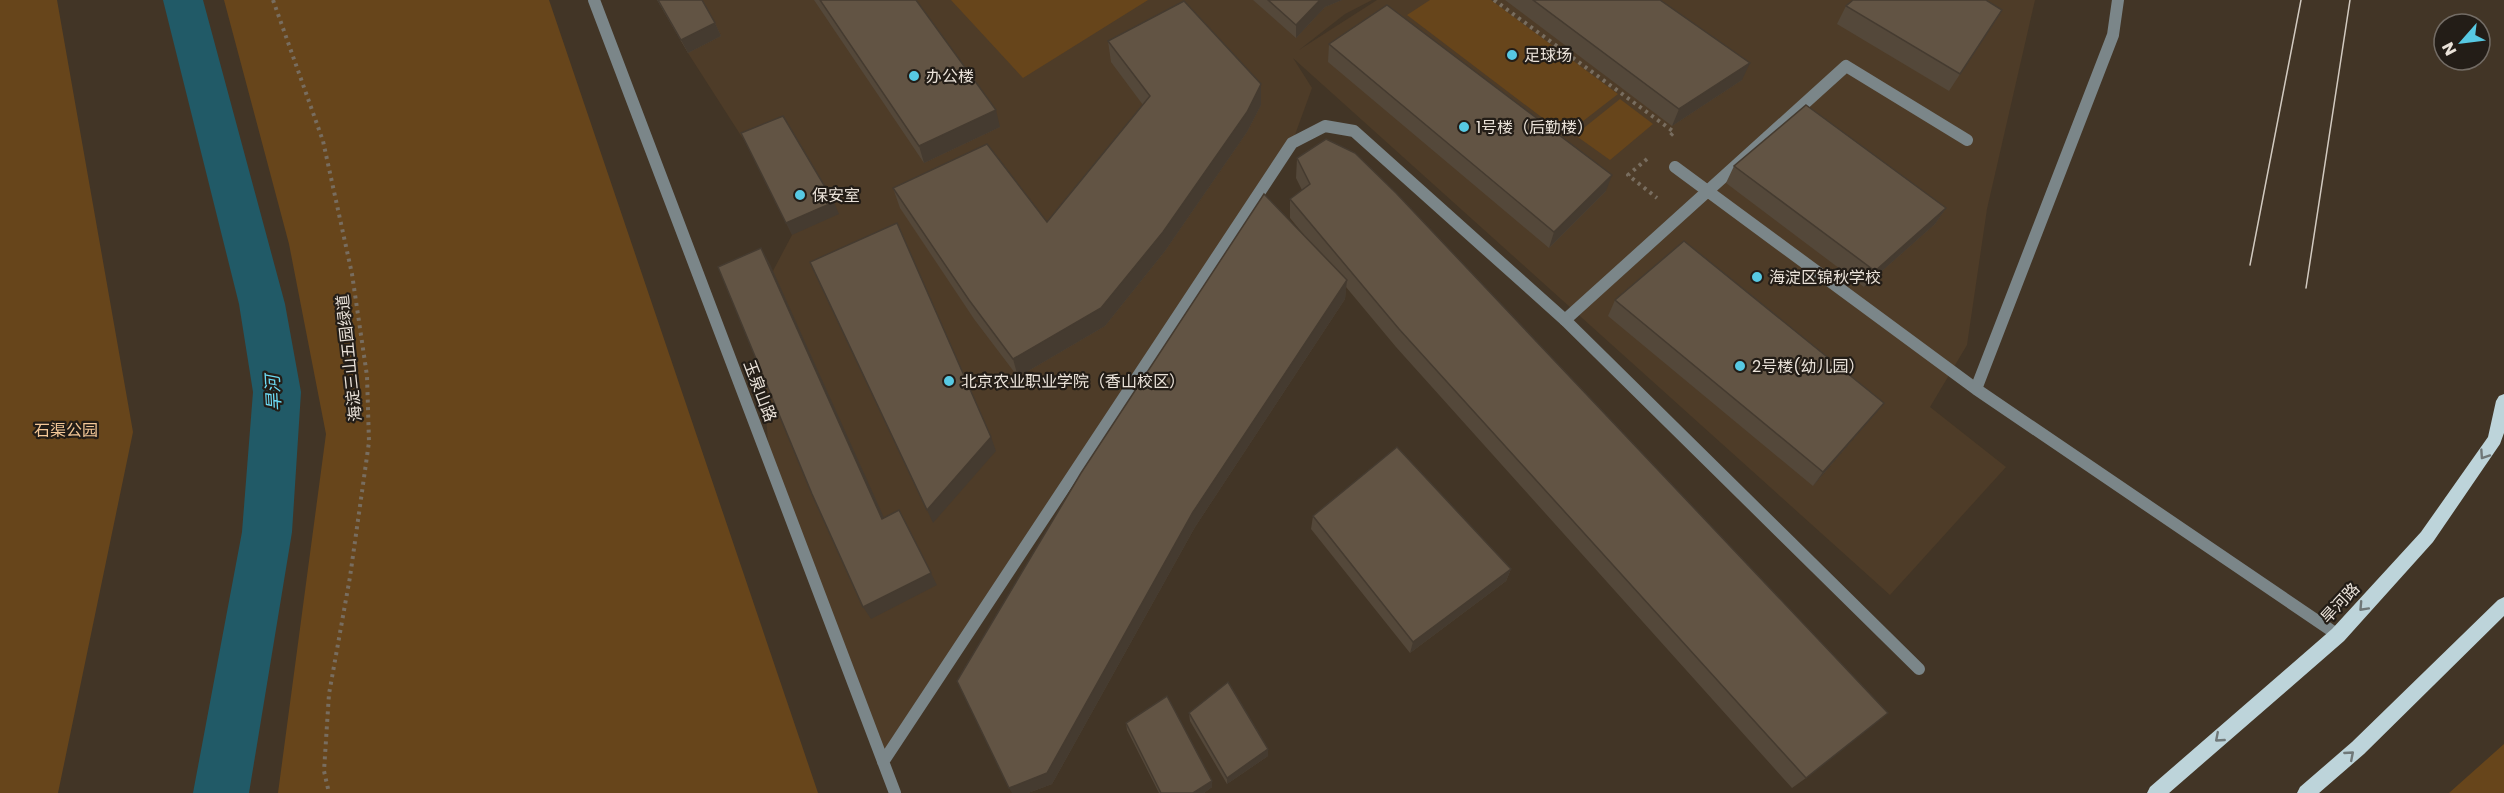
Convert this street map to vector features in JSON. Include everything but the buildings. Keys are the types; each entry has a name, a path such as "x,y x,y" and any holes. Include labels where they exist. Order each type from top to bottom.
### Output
{"main road":[{"name":"旱河路","path":"2157,793 2338,635 2427,537 2495,439 2504,400"},
{"path":"2306,793 2358,748 2504,605"}],"street":[{"name":"玉泉山路","path":"594,0 895,793"},
{"path":"1976,389 2113,35 2118,0"},
{"path":"1565,320 1846,66 1967,140"},
{"path":"883,762 1292,143 1325,126 1354,131 1565,320 1919,669"},
{"path":"1675,167 1976,389 2338,635"}],"path":[{"name":"海淀三山五园绿道","path":"273,0 322,141 352,274 367,376 369,442 350,577 328,694 324,771 329,793"},
{"path":"1494,0 1674,132 1668,138"}],"shaded area":[{"path":"658,0 1372,0 1345,14 1299,50 1377,0 2035,0 1987,209 1967,345 1930,407 2006,467 1890,595 1293,58 1312,88 1292,143 883,762 770,465 756,298 765,286 792,235 747,145 688,53"}],"green space":[{"name":"石渠公园","path":"0,0 57,0 133,432 58,793 0,793"},
{"path":"224,0 549,0 818,793 278,793 326,434 289,244"},
{"path":"951,0 1148,0 1023,78"},
{"name":"足球场","path":"1430,0 1491,0 1618,94 1565,135 1407,15"},
{"path":"1620,99 1653,124 1610,160 1575,135"},
{"path":"2504,744 2504,793 2449,793"}],"waterway":[{"name":"旱河","path":"183,0 262,304 277,392 267,532 221,793"}],"tram line":[{"path":"2250,265 2301,0"},
{"path":"2306,288 2350,0"}],"place":[{"name":"足球场","path":"1512,55"},
{"name":"办公楼","path":"914,76"},
{"name":"1号楼（后勤楼）","path":"1464,127"},
{"name":"保安室","path":"800,195"},
{"name":"海淀区锦秋学校","path":"1757,277"},
{"name":"2号楼(幼儿园）","path":"1740,366"},
{"name":"北京农业职业学院（香山校区）","path":"949,381"}]}
